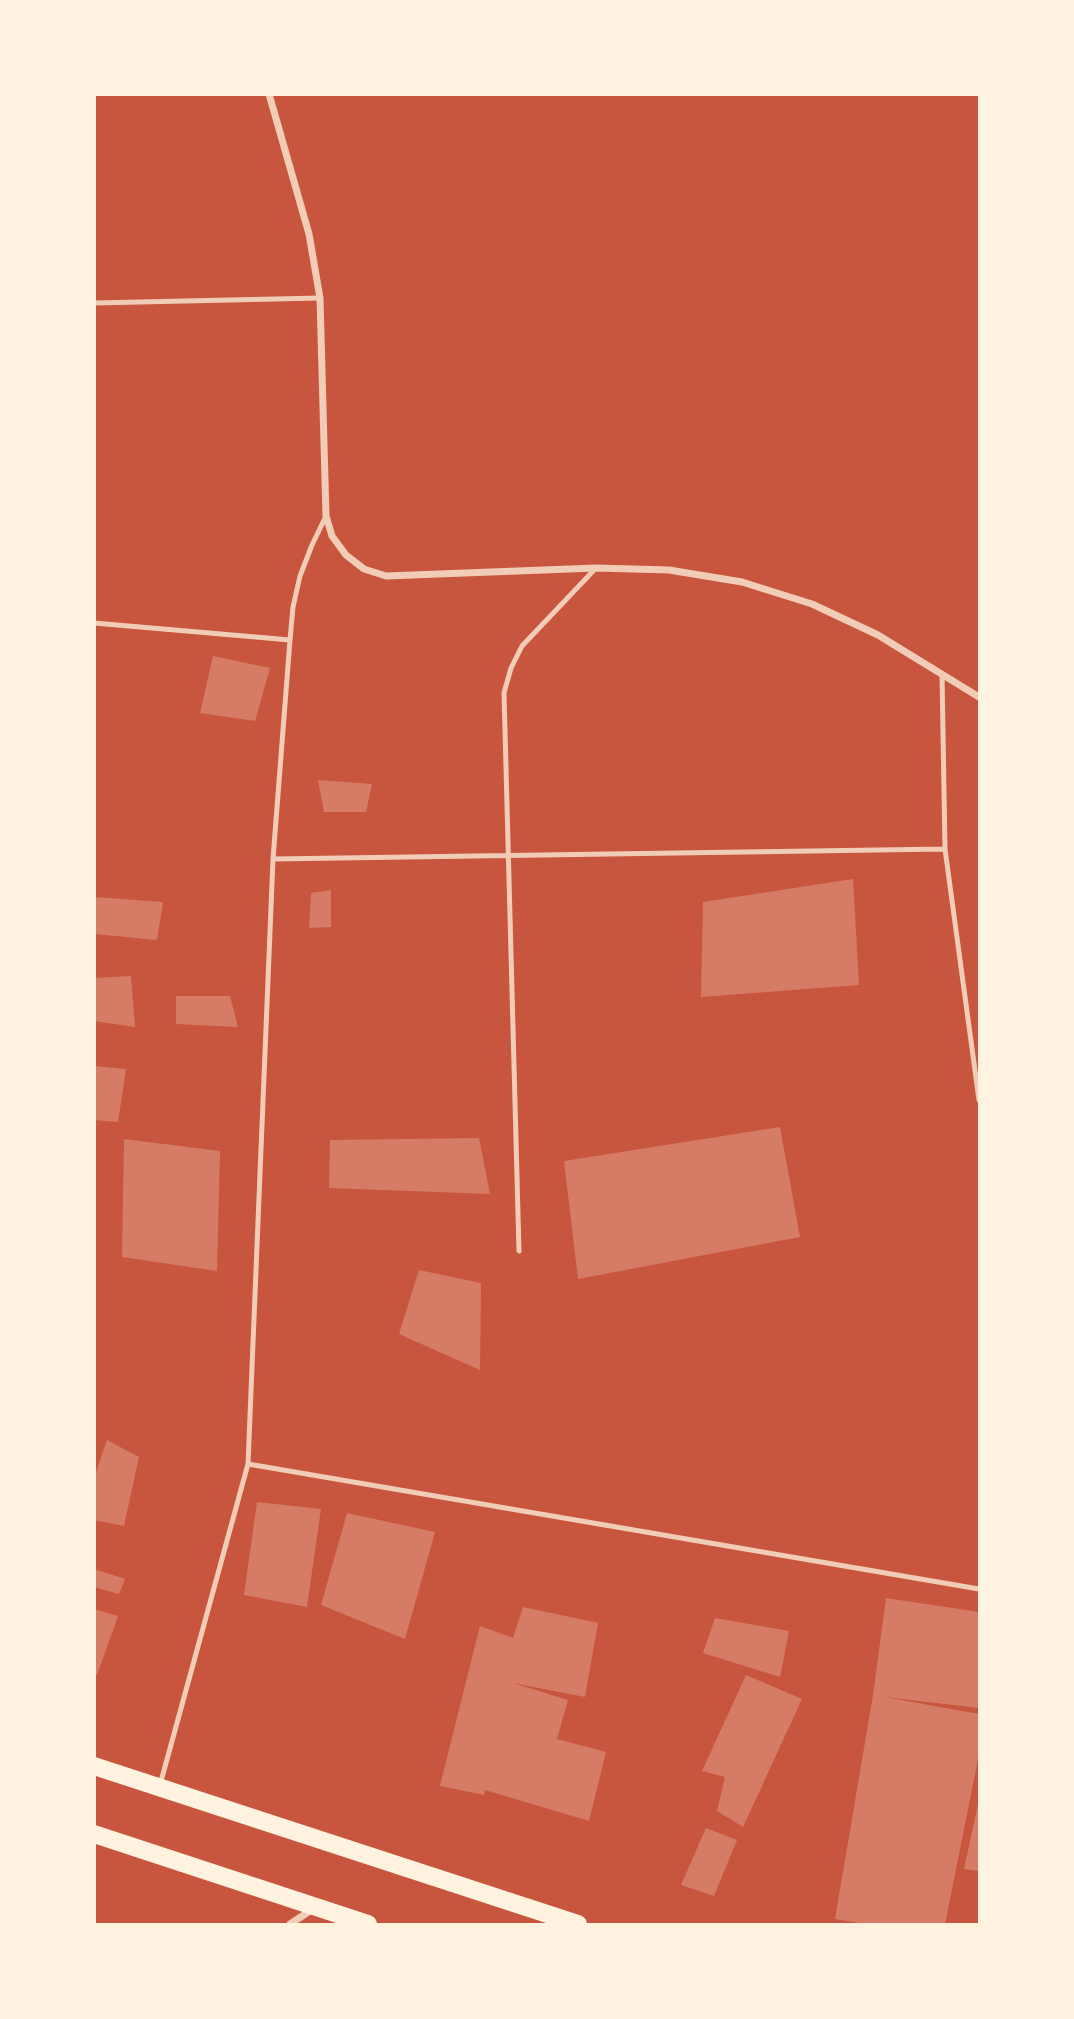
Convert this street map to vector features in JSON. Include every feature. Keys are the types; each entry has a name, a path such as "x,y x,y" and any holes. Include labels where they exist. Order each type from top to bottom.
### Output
{"main road":[{"path":"94,1766 578,1924"},
{"path":"94,1834 368,1924"}],"street":[{"path":"269,94 309,234 320,299 326,516 332,536 346,555 364,569 386,576 596,568 669,570 754,586 823,609 878,635 979,697"},
{"path":"290,1924 316,1907"}],"lane":[{"path":"94,313 95,304 320,299"},
{"path":"159,1788 248,1464 273,859 290,640 293,607 300,576 326,516"},
{"path":"519,1251 504,693 511,668 522,646 596,568"},
{"path":"94,623 290,640"},
{"path":"942,674 945,849 979,1101"},
{"path":"273,859 945,849"},
{"path":"248,1464 979,1589"}],"building":[{"path":"213,656 270,668 255,721 200,713"},
{"path":"318,780 372,784 366,812 324,812"},
{"path":"853,879 859,985 701,997 703,902"},
{"path":"331,890 331,927 309,928 311,893"},
{"path":"94,897 163,902 157,940 94,934"},
{"path":"131,976 135,1027 94,1021 94,978"},
{"path":"176,996 230,996 238,1027 176,1024"},
{"path":"94,1066 126,1069 118,1122 94,1120"},
{"path":"780,1127 800,1237 578,1279 564,1161"},
{"path":"479,1138 490,1194 329,1188 330,1140"},
{"path":"124,1139 220,1151 217,1271 122,1257"},
{"path":"419,1270 481,1283 480,1370 399,1334"},
{"path":"107,1440 139,1457 124,1526 94,1520 94,1478"},
{"path":"257,1502 321,1509 307,1607 244,1595"},
{"path":"347,1513 435,1532 405,1639 321,1605"},
{"path":"94,1569 125,1579 119,1594 94,1587"},
{"path":"886,1598 979,1612 979,1708 884,1697 979,1714 979,1754 945,1924 865,1924 835,1919 873,1695"},
{"path":"523,1607 598,1623 585,1697 513,1683 568,1700 557,1739 606,1752 589,1821 485,1790 484,1795 440,1786 480,1626 513,1638"},
{"path":"94,1609 118,1616 97,1675 94,1674"},
{"path":"715,1618 789,1631 780,1677 703,1653"},
{"path":"746,1675 802,1699 743,1827 717,1811 725,1777 702,1771"},
{"path":"979,1804 979,1871 964,1869"},
{"path":"706,1828 737,1840 714,1896 681,1885"}]}
